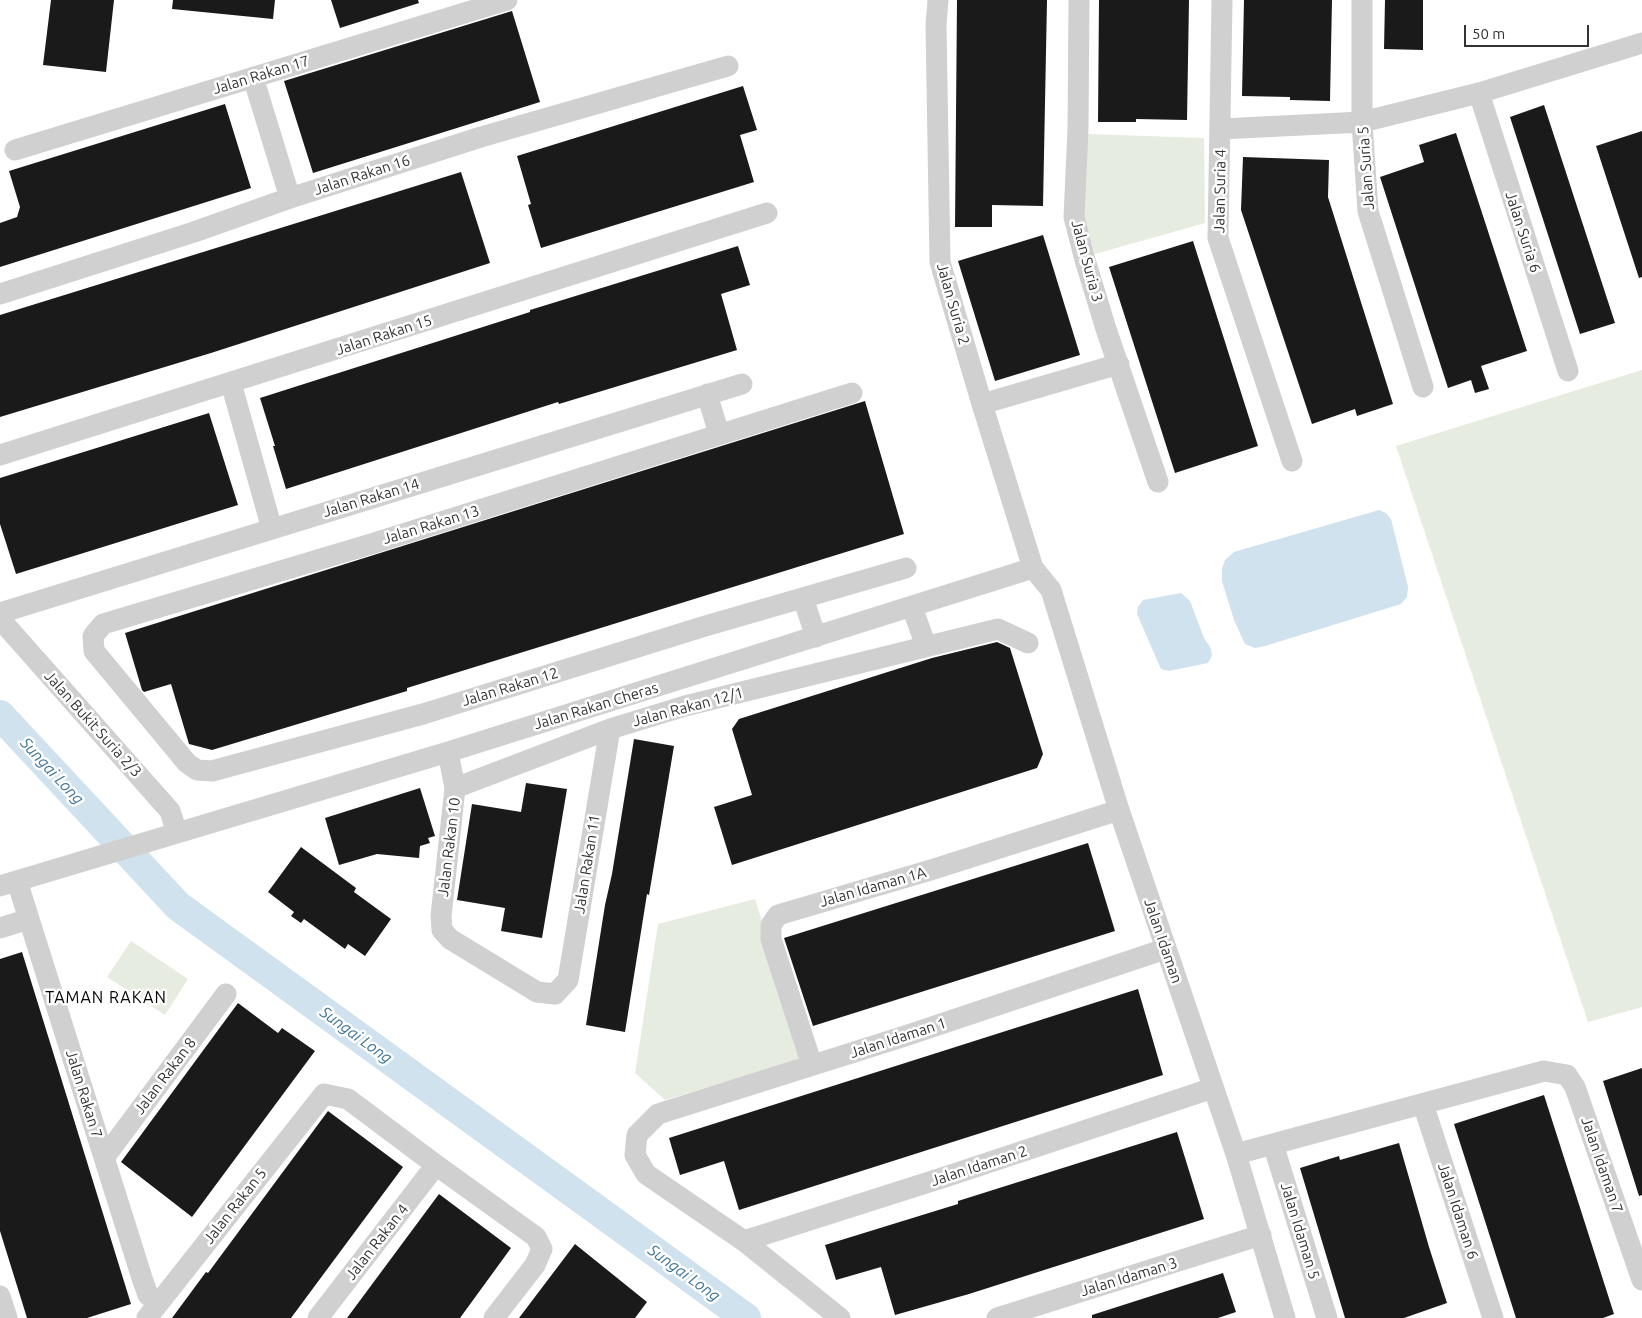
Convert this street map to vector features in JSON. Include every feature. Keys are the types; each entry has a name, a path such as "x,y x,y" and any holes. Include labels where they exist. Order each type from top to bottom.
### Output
{"street":[{"name":"Jalan Rakan 17","path":"15,150 507,0"},
{"name":"Jalan Suria 2","path":"938,0 936,25 940,262 1033,568"},
{"name":"Jalan Suria 3","path":"1079,0 1078,129 1074,217 1085,260 1158,482"},
{"name":"Jalan Suria 4","path":"1222,0 1218,238 1292,461"},
{"name":"Jalan Suria 5","path":"1362,0 1362,122 1368,211 1423,387"},
{"path":"1220,129 1362,122 1478,93 1642,43"},
{"name":"Jalan Rakan 16","path":"0,294 481,137 728,66"},
{"path":"253,77 290,198"},
{"name":"Jalan Suria 6","path":"1478,93 1568,371"},
{"name":"Jalan Rakan 15","path":"0,456 767,213"},
{"path":"982,404 1119,364"},
{"path":"231,383 272,529"},
{"name":"Jalan Rakan 14","path":"0,613 742,384"},
{"name":"Jalan Rakan 13","path":"138,704 94,650 93,636 103,624 362,547 852,393"},
{"path":"707,394 719,434"},
{"name":"Jalan Rakan 12","path":"138,704 187,763 197,770 212,771 424,714 702,627 906,568"},
{"name":"Jalan Rakan Cheras","path":"9,883 448,752 1033,568"},
{"name":"Jalan Idaman","path":"1033,568 1051,590 1119,810 1236,1154 1285,1318"},
{"path":"803,598 816,637"},
{"path":"912,607 926,646"},
{"name":"Jalan Bukit Suria 2/3","path":"0,619 170,812 167,836"},
{"name":"Jalan Rakan 12/1","path":"455,788 610,729 685,706 998,628 1028,643"},
{"path":"786,646 796,679"},
{"name":"Jalan Rakan 11","path":"450,939 537,992 555,994 568,980 610,729"},
{"name":"Jalan Rakan 10","path":"448,752 455,788 440,916 442,930 450,939"},
{"name":"Jalan Idaman 1A","path":"812,1065 771,939 771,925 778,915 934,869 1119,810"},
{"name":"Jalan Rakan 7","path":"9,883 29,919 152,1311"},
{"path":"0,928 29,919"},
{"name":"Jalan Idaman 1","path":"744,1241 646,1174 635,1155 638,1135 658,1114 1030,995 1165,949"},
{"name":"Jalan Rakan 8","path":"104,1158 226,994"},
{"name":"Jalan Idaman 7","path":"1423,1104 1544,1071 1567,1075 1574,1087 1642,1280"},
{"name":"Jalan Idaman 2","path":"744,1241 1213,1088"},
{"name":"Jalan Rakan 5","path":"152,1311 324,1094 348,1099 436,1166"},
{"path":"1236,1154 1423,1104"},
{"name":"Jalan Idaman 6","path":"1423,1104 1493,1318"},
{"name":"Jalan Idaman 5","path":"1273,1144 1327,1318"},
{"path":"436,1166 536,1236 542,1249 535,1264 494,1318"},
{"name":"Jalan Rakan 4","path":"318,1318 436,1166"},
{"name":"Jalan Idaman 3","path":"997,1318 1261,1235"},
{"path":"744,1241 840,1318"},
{"path":"0,1296 7,1318"}],"shaded area":[{"path":"1087,134 1204,138 1205,223 1095,254 1084,218"},
{"path":"1642,370 1642,1007 1588,1022 1396,446"},
{"path":"755,899 805,1058 665,1100 635,1073 658,924"},
{"path":"131,941 188,979 165,1015 107,977"}],"water":[{"path":"1379,510 1386,513 1391,519 1408,587 1407,597 1401,604 1265,646 1255,648 1245,644 1234,620 1222,581 1222,569 1225,560 1234,552"},
{"path":"1181,593 1190,601 1204,638 1211,649 1212,656 1208,663 1169,671 1161,669 1137,614 1138,607 1143,600"}],"building":[{"path":"51,0 114,0 106,72 43,65"},
{"path":"173,0 275,0 273,19 172,9"},
{"path":"331,0 418,0 419,3 340,28"},
{"path":"957,0 1047,0 1043,206 992,205 992,227 955,227"},
{"path":"1099,0 1189,0 1187,120 1136,119 1136,122 1098,122"},
{"path":"1244,0 1332,0 1330,101 1290,100 1290,97 1242,96"},
{"path":"1385,0 1423,0 1423,50 1384,49"},
{"path":"512,11 540,102 313,173 284,81"},
{"path":"743,86 757,130 740,135 754,182 541,248 528,205 531,204 517,156"},
{"path":"225,104 251,188 0,267 0,223 17,217 20,207 9,171"},
{"path":"1544,105 1615,323 1580,334 1510,117"},
{"path":"1642,131 1642,277 1639,278 1596,146"},
{"path":"1456,133 1527,351 1481,366 1489,389 1475,393 1471,380 1448,388 1380,177 1424,162 1419,145"},
{"path":"1243,157 1329,160 1328,197 1393,404 1357,416 1355,409 1312,424 1241,210"},
{"path":"461,172 490,263 211,353 0,417 0,315"},
{"path":"1043,235 1080,355 995,381 958,261"},
{"path":"1193,241 1258,446 1175,473 1109,267"},
{"path":"738,246 750,285 721,294 737,350 559,404 558,402 286,489 260,398 530,312 530,310"},
{"path":"865,401 904,534 407,688 407,691 212,750 189,744 171,684 144,692 142,690 125,633"},
{"path":"209,413 238,505 16,574 0,524 0,478"},
{"path":"997,642 1010,648 1043,754 1037,768 732,865 714,807 752,795 732,729 739,719 932,658"},
{"path":"634,739 674,746 649,895 647,894 625,1032 586,1025"},
{"path":"526,783 567,789 542,938 501,931 505,908 457,900 472,804 521,812"},
{"path":"420,788 435,836 428,838 430,843 420,846 419,858 377,854 339,865 325,818"},
{"path":"1088,843 1115,931 813,1026 784,938"},
{"path":"301,847 356,888 354,892 391,919 365,956 348,944 345,949 304,919 301,923 291,916 294,912 268,892"},
{"path":"22,952 131,1304 87,1318 27,1318 0,1231 0,959"},
{"path":"1138,989 1163,1075 739,1210 724,1161 680,1175 669,1138"},
{"path":"238,1003 278,1033 282,1028 315,1051 192,1217 121,1162"},
{"path":"1642,1068 1642,1195 1639,1196 1603,1081"},
{"path":"1544,1095 1614,1314 1603,1318 1516,1318 1454,1124"},
{"path":"328,1111 403,1167 291,1318 172,1318 206,1272 208,1273"},
{"path":"1177,1132 1204,1219 969,1294 895,1315 881,1267 836,1280 825,1245 958,1204 958,1201"},
{"path":"1399,1143 1447,1303 1404,1318 1345,1318 1300,1168 1339,1156 1340,1160"},
{"path":"439,1194 511,1248 460,1318 347,1318"},
{"path":"575,1244 647,1302 635,1318 519,1318"},
{"path":"1223,1273 1236,1312 1218,1318 1092,1318 1092,1315"}],"waterway":[{"name":"Sungai Long","path":"0,715 178,906 746,1318"}],"district":[{"name":"TAMAN RAKAN","path":"106,998"}]}
